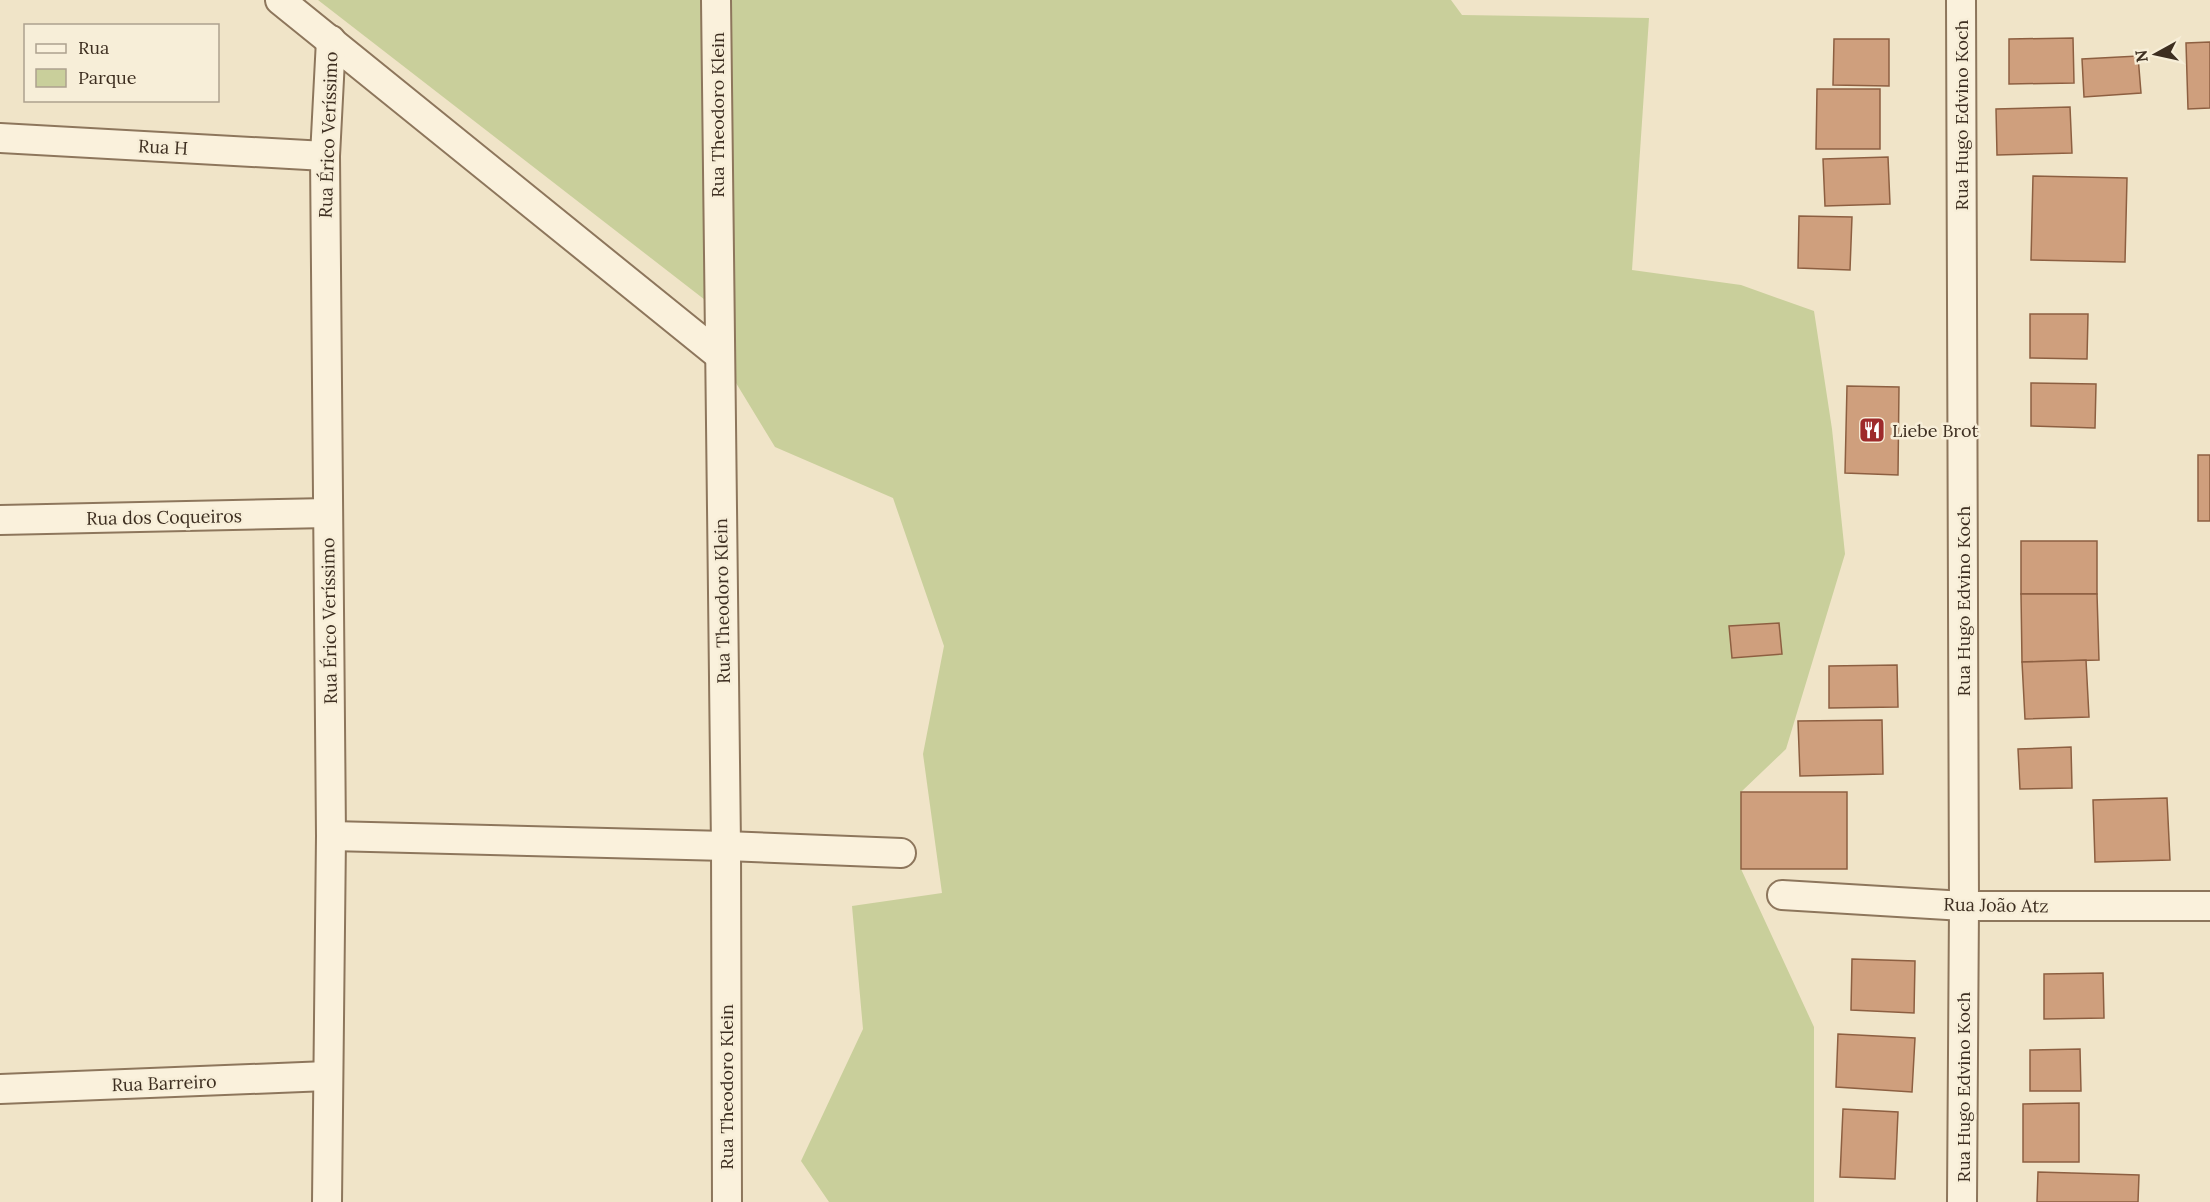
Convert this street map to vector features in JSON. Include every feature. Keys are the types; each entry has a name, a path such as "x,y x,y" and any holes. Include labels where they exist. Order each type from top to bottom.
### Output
{"street":[{"path":"280,0 719,354"},
{"name":"Rua Theodoro Klein","path":"716,0 726,846 727,1202"},
{"name":"Rua Hugo Edvino Koch","path":"1961,0 1964,906 1962,1202"},
{"name":"Rua Érico Veríssimo","path":"327,1202 331,836 326,156 331,40"},
{"name":"Rua H","path":"0,138 326,156"},
{"name":"Rua dos Coqueiros","path":"0,520 328,513"},
{"path":"331,836 902,853"},
{"name":"Rua João Atz","path":"1782,895 1964,906 2210,906"},
{"name":"Rua Barreiro","path":"0,1089 327,1076"}],"green space":[{"path":"318,0 1451,0 1462,15 1649,18 1632,270 1741,285 1814,311 1832,429 1845,554 1786,749 1741,792 1741,869 1814,1027 1814,1202 829,1202 801,1161 863,1029 852,906 942,893 923,754 944,646 893,498 775,447 719,355 718,310"}],"building":[{"path":"2073,38 2074,83 2009,84 2009,39"},
{"path":"1834,39 1889,39 1889,86 1833,85"},
{"path":"2210,42 2210,108 2188,109 2186,43"},
{"path":"2138,56 2141,93 2084,97 2082,59"},
{"path":"1817,89 1880,89 1880,149 1816,149"},
{"path":"2070,107 2072,153 1997,155 1996,109"},
{"path":"1888,157 1890,204 1825,206 1823,159"},
{"path":"2033,176 2127,178 2125,262 2031,260"},
{"path":"1799,216 1852,217 1850,270 1798,268"},
{"path":"2030,314 2088,314 2087,359 2030,358"},
{"path":"2031,383 2096,384 2095,428 2031,426"},
{"name":"Liebe Brot","path":"1847,386 1899,387 1898,475 1845,473"},
{"path":"2198,455 2210,455 2210,521 2198,521"},
{"path":"2021,541 2097,541 2097,594 2021,594"},
{"path":"2021,594 2097,594 2099,660 2022,662"},
{"path":"1779,623 1782,654 1732,658 1729,626"},
{"path":"2086,660 2089,717 2025,719 2022,662"},
{"path":"1897,665 1898,707 1829,708 1829,666"},
{"path":"1882,720 1883,774 1800,776 1798,721"},
{"path":"2071,747 2072,788 2020,789 2018,749"},
{"path":"1741,792 1847,792 1847,869 1741,869"},
{"path":"2167,798 2170,860 2095,862 2093,800"},
{"path":"1852,959 1915,961 1914,1013 1851,1010"},
{"path":"2103,973 2104,1018 2044,1019 2044,974"},
{"path":"1838,1034 1915,1038 1912,1092 1836,1087"},
{"path":"2080,1049 2081,1091 2030,1091 2030,1050"},
{"path":"2079,1103 2079,1162 2023,1162 2023,1104"},
{"path":"1843,1109 1898,1112 1895,1179 1840,1177"},
{"path":"2038,1172 2139,1175 2138,1202 2037,1202"}],"place":[{"name":"Liebe Brot","path":"1872,430"}]}
